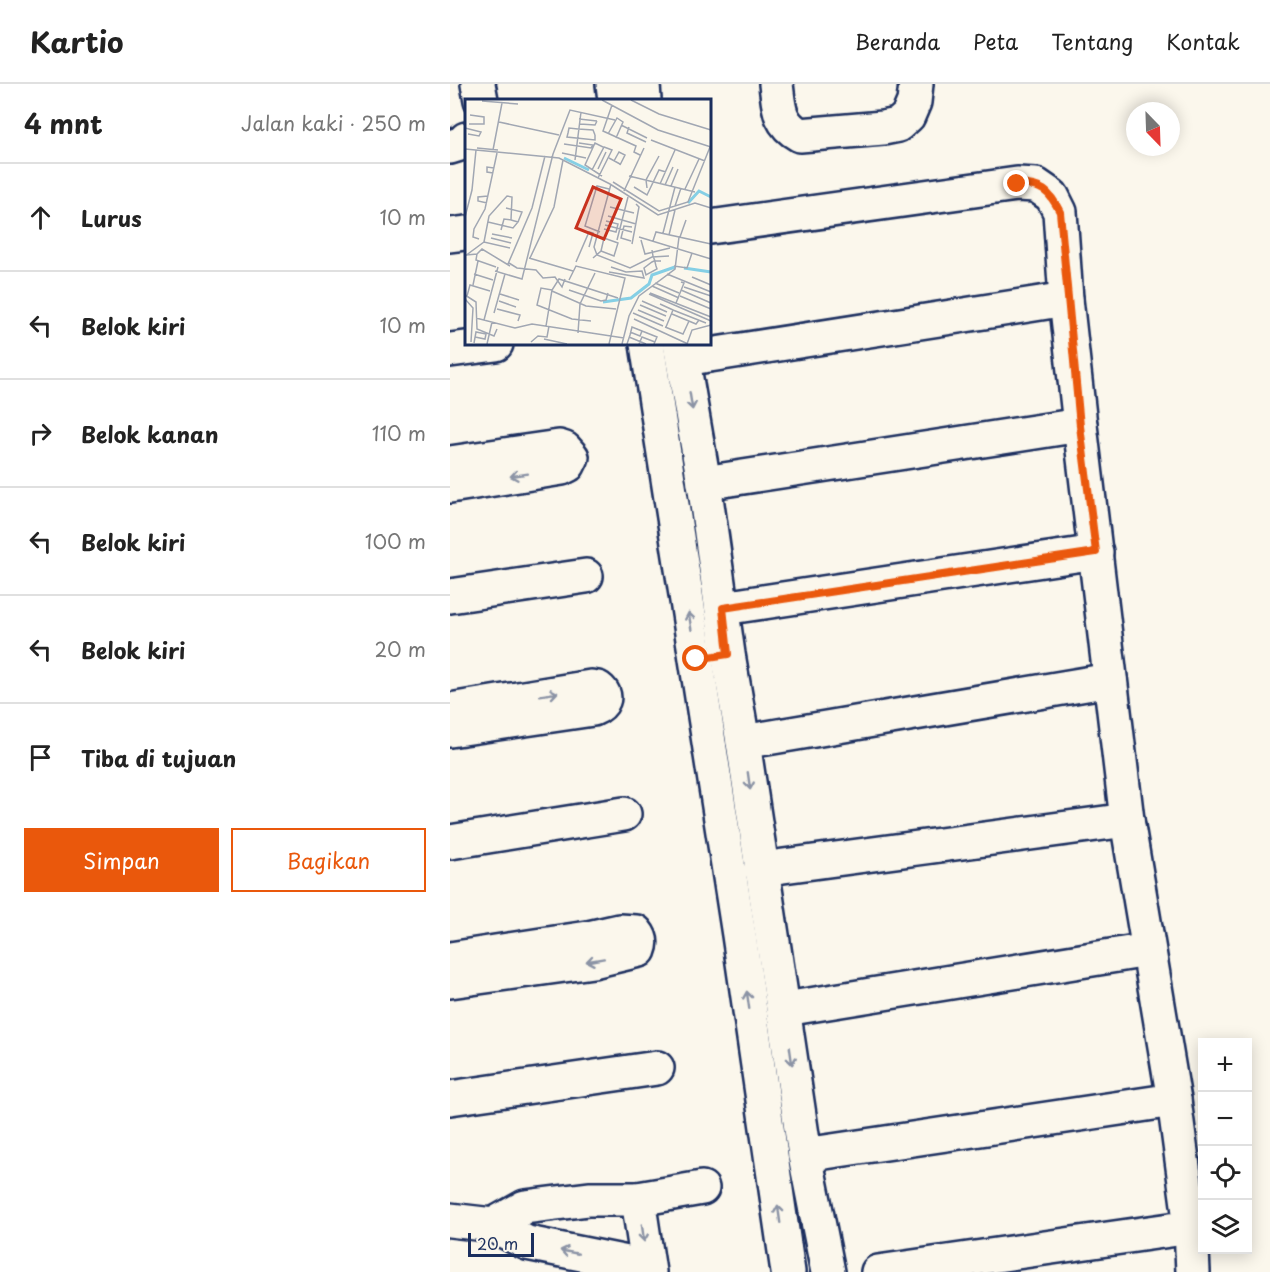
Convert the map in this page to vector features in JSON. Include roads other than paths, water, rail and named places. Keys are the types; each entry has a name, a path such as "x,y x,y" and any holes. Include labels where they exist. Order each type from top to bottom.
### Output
{"street":[{"path":"478,84 481,99"},
{"path":"613,84 615,99"},
{"path":"643,84 644,99"},
{"path":"776,84 782,119 789,129 800,135 898,125 908,116 914,102 916,84"},
{"path":"450,147 465,140"},
{"path":"711,227 1017,184 1036,185 1052,196 1060,212 1066,299 1127,820 1174,1100 1191,1227 1192,1272"},
{"path":"450,235 465,233"},
{"path":"828,1272 806,1155 785,1009 756,942 761,868 704,483 682,351 1066,299"},
{"path":"450,350 488,345"},
{"path":"647,345 701,694 756,942 788,1272"},
{"path":"704,483 1080,426"},
{"path":"450,463 560,447 572,457 568,465 562,468 450,486"},
{"path":"723,608 1096,552"},
{"path":"450,596 586,576"},
{"path":"696,659 728,654"},
{"path":"743,742 1110,680"},
{"path":"450,710 591,687 598,688 603,695 601,706 593,709 450,730"},
{"path":"701,694 734,688"},
{"path":"450,842 624,814"},
{"path":"761,868 1127,820"},
{"path":"785,1009 1148,950"},
{"path":"450,959 508,962 450,981"},
{"path":"450,1098 657,1068"},
{"path":"806,1155 1174,1100"},
{"path":"493,1225 525,1208 589,1199 638,1199 702,1188"},
{"path":"450,1220 493,1225 527,1243 648,1270 638,1199"},
{"path":"878,1272 1191,1227"}]}
